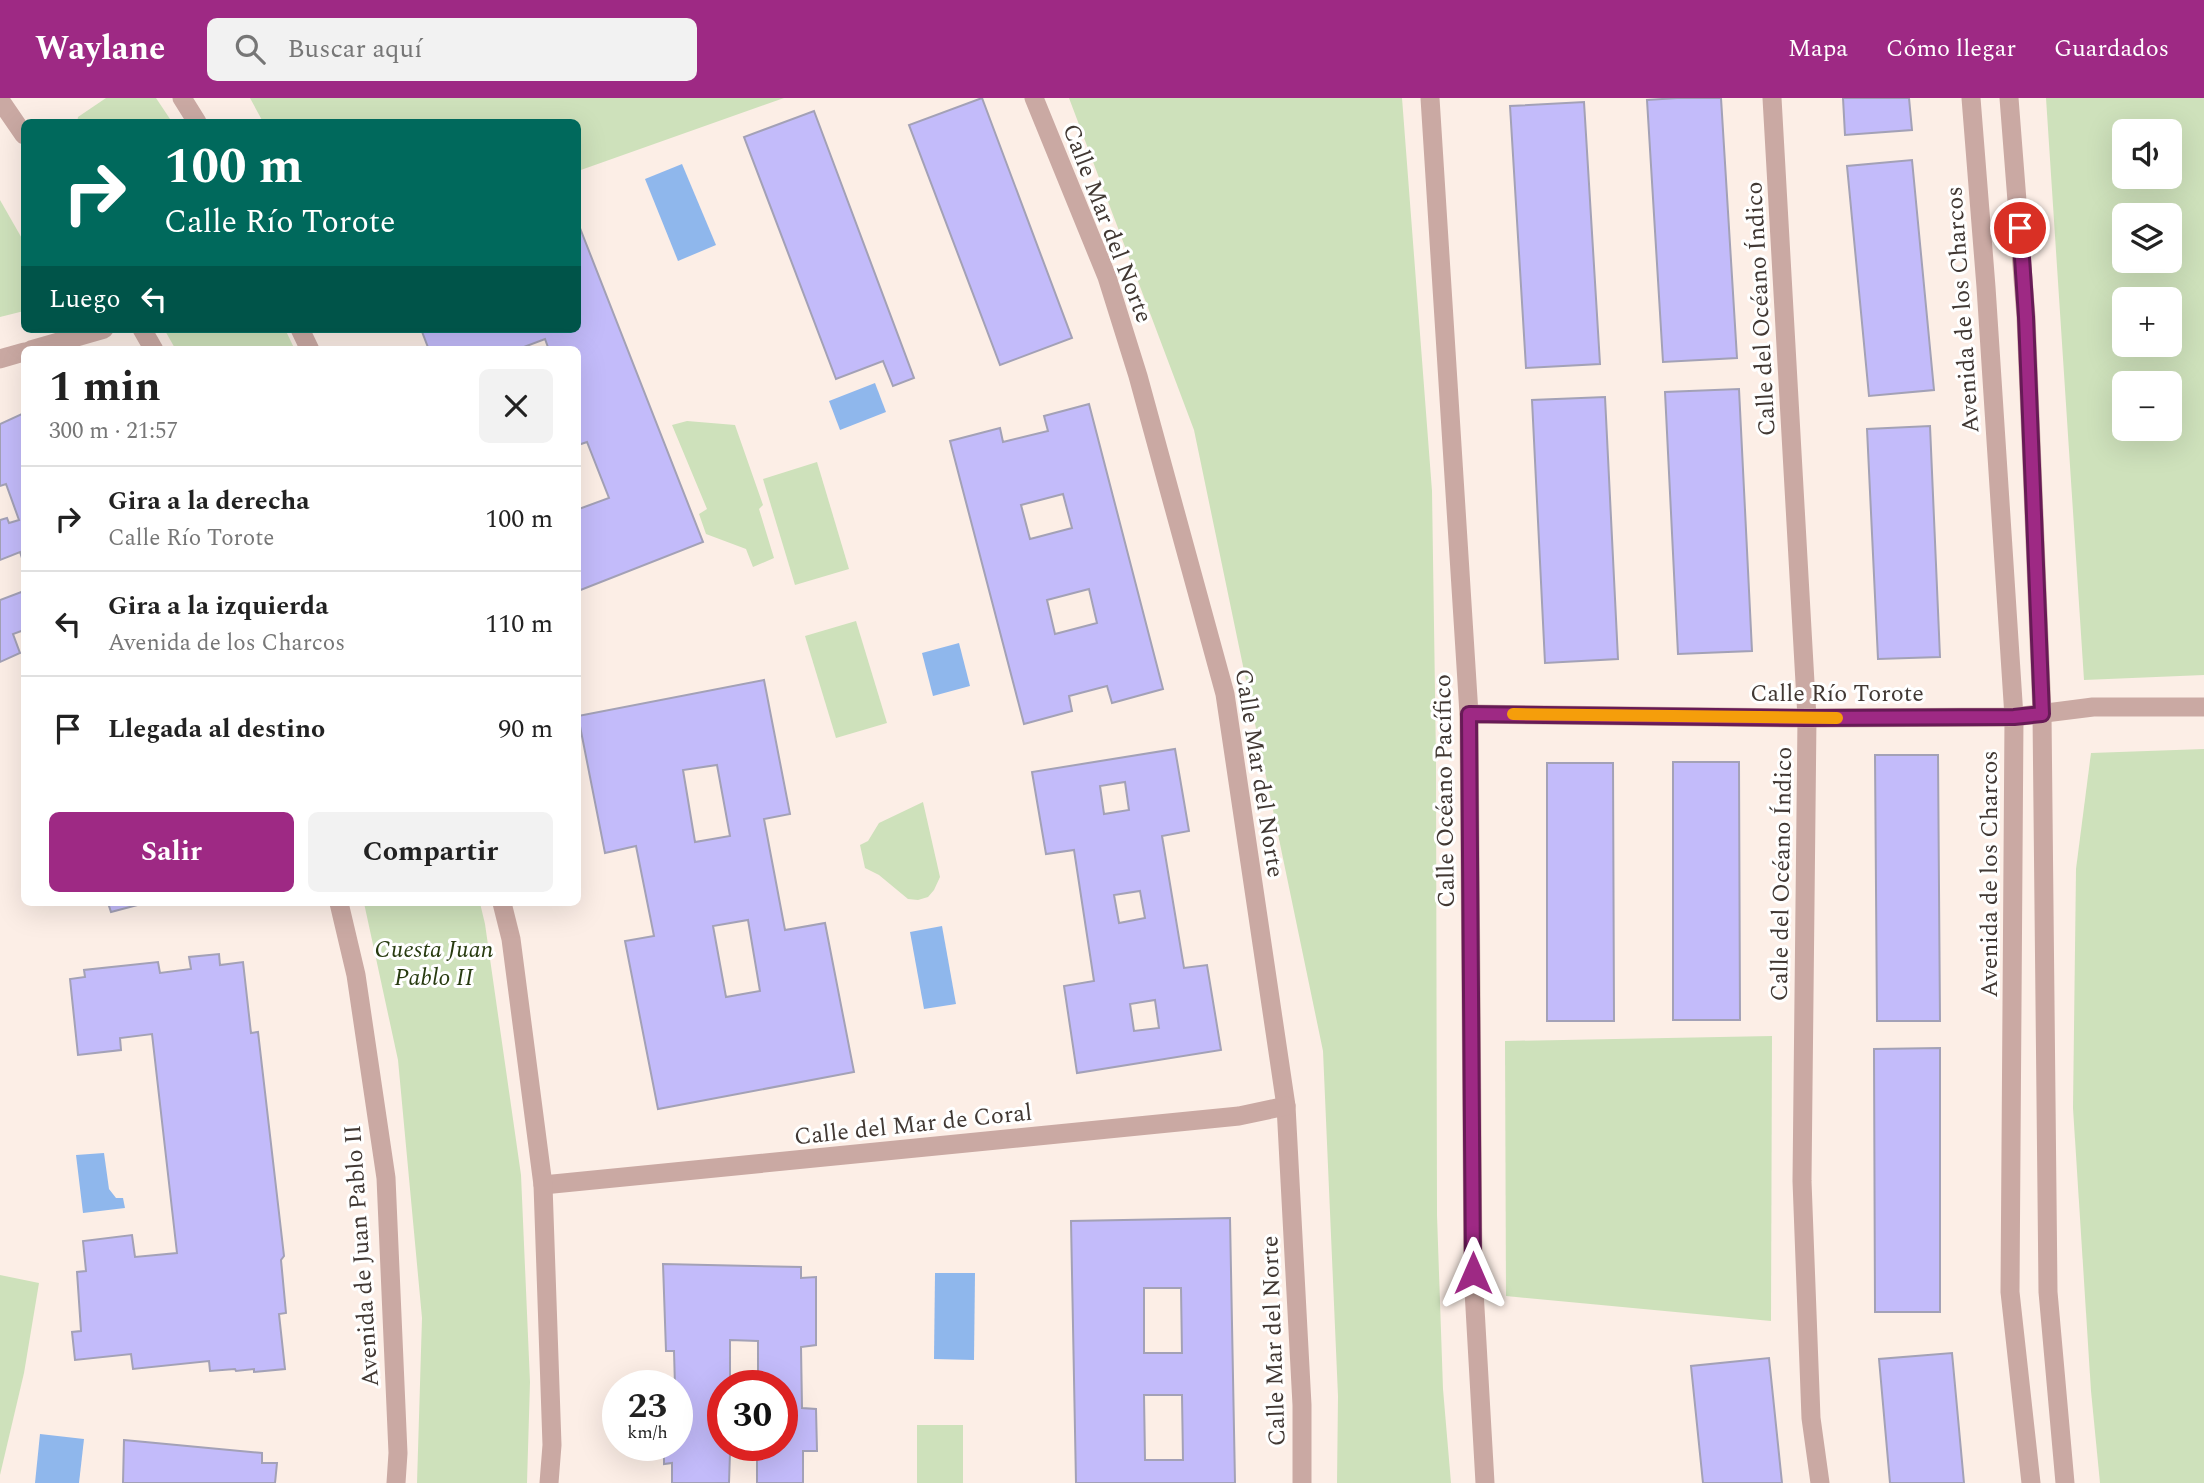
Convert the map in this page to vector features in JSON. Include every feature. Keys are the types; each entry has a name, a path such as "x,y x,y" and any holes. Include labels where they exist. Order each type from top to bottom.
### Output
{"street":[{"path":"182,98 195,119"},
{"name":"Calle Mar del Norte","path":"1034,98 1115,302 1138,376 1225,694 1286,1106 1302,1405 1302,1483"},
{"name":"Calle Océano Pacífico","path":"1430,98 1469,714 1473,1273 1485,1483"},
{"name":"Calle del Océano Índico","path":"1772,98 1807,718 1802,1181 1811,1418 1820,1483"},
{"name":"Avenida de los Charcos","path":"1971,98 2014,717 2010,1292 2031,1483"},
{"path":"2009,98 2026,317 2042,714 2048,1292 2065,1483"},
{"path":"0,100 21,131"},
{"path":"45,346 90,333"},
{"path":"0,359 21,353"},
{"name":"Calle Río Torote","path":"1469,714 1807,718 2014,717 2092,707 2204,707"},
{"name":"Avenida de Juan Pablo II","path":"340,906 356,975 386,1178 397,1483"},
{"path":"503,906 511,939 544,1185 552,1445 549,1483"},
{"name":"Calle del Mar de Coral","path":"544,1185 1239,1116 1286,1106"}],"green space":[{"path":"106,98 156,98 170,119 78,119"},
{"path":"250,98 784,98 581,170 581,119 261,119"},
{"path":"1069,98 1402,98 1432,491 1436,759 1437,1215 1443,1389 1451,1483 1337,1483 1338,1396 1323,1051 1194,430"},
{"path":"2046,98 2204,98 2204,675 2084,680"},
{"path":"0,200 21,237 21,312 0,317"},
{"path":"166,333 287,333 293,346 174,346"},
{"path":"687,421 735,425 763,505 759,509 774,558 753,567 746,549 706,534 699,514 707,509 672,425"},
{"path":"817,462 849,569 795,585 763,479"},
{"path":"856,621 887,723 836,738 805,636"},
{"path":"2204,749 2204,1483 2100,1483 2091,1391 2073,1108 2076,869 2091,753"},
{"path":"923,802 940,877 928,897 908,899 879,875 865,868 860,845 868,841 879,823"},
{"name":"Cuesta Juan Pablo II","path":"365,906 481,906 521,1175 530,1382 527,1483 417,1483 422,1318 398,1060"},
{"path":"1772,1036 1771,1321 1506,1296 1505,1041"},
{"path":"0,1275 39,1283 24,1373 0,1475"},
{"path":"917,1425 963,1425 963,1483 917,1483"}],"water":[{"path":"682,164 716,245 678,261 645,179"},
{"path":"875,383 886,412 840,430 829,401"},
{"path":"959,643 970,686 933,696 922,653"},
{"path":"942,926 956,1004 924,1009 910,932"},
{"path":"104,1153 109,1189 116,1198 123,1198 125,1208 83,1213 76,1155"},
{"path":"935,1273 975,1273 974,1360 934,1359"},
{"path":"40,1434 84,1439 79,1483 35,1483"}],"building":[{"path":"982,98 1072,338 1000,365 909,125"},
{"path":"1721,98 1737,358 1663,362 1647,100"},
{"path":"1843,98 1909,98 1912,130 1845,135"},
{"path":"1584,102 1600,364 1526,368 1510,106"},
{"path":"814,111 914,378 893,386 883,361 836,379 744,137"},
{"path":"1912,160 1934,390 1869,396 1847,166"},
{"path":"581,231 703,542 581,590 581,508 609,498 587,442 581,444 581,346 548,346 545,339 527,346 427,346 423,333 581,333"},
{"path":"1739,389 1752,651 1678,654 1665,392"},
{"path":"1605,397 1618,659 1545,663 1532,400"},
{"path":"1089,404 1163,689 1112,703 1107,686 1069,696 1072,711 1024,724 950,441 1000,428 1003,442 1048,431 1044,416","holes":["1063,494 1072,528 1030,539 1021,505","1089,589 1097,623 1055,634 1047,600"]},
{"path":"21,414 21,555 20,552 0,560 0,520 7,518 9,523 19,520 6,484 0,486 0,424"},
{"path":"1930,426 1940,657 1878,659 1867,429"},
{"path":"21,592 21,631 13,634 20,653 0,662 0,600"},
{"path":"764,680 790,814 764,819 785,930 825,923 854,1072 658,1109 625,941 654,936 636,846 605,853 581,731 581,715","holes":["717,765 730,836 695,842 683,770","748,920 760,991 726,997 713,926"]},
{"path":"1175,749 1189,831 1162,836 1184,968 1207,965 1221,1050 1077,1073 1064,986 1094,981 1074,850 1046,854 1032,772","holes":["1125,782 1129,810 1104,814 1100,786","1140,891 1145,918 1119,923 1114,895","1155,1000 1159,1028 1134,1031 1130,1004"]},
{"path":"1875,755 1938,755 1940,1021 1877,1021"},
{"path":"1673,762 1739,762 1740,1020 1673,1020"},
{"path":"1547,763 1613,763 1614,1021 1547,1021"},
{"path":"109,906 134,906 111,912"},
{"path":"219,954 220,965 243,962 251,1033 258,1032 284,1256 281,1260 286,1313 279,1314 285,1369 254,1372 254,1369 210,1371 209,1361 133,1369 131,1354 75,1360 72,1332 81,1331 77,1272 86,1271 83,1241 132,1235 135,1257 177,1253 152,1034 120,1038 121,1050 78,1055 70,979 85,977 84,970 158,962 160,973 191,969 189,957"},
{"path":"1940,1048 1940,1312 1875,1312 1874,1049"},
{"path":"1230,1218 1235,1483 1076,1483 1071,1221","holes":["1144,1288 1181,1288 1182,1353 1144,1353","1144,1395 1182,1395 1183,1460 1145,1460"]},
{"path":"663,1264 801,1267 801,1278 816,1277 816,1345 801,1347 802,1408 816,1409 817,1451 803,1451 803,1483 757,1483 757,1461 798,1461 798,1370 758,1370 758,1341 730,1340 730,1370 707,1370 707,1461 730,1461 729,1483 672,1483 672,1463 664,1464 664,1461 693,1461 693,1370 675,1370 674,1351 666,1351"},
{"path":"1952,1353 1964,1483 1890,1483 1879,1359"},
{"path":"1769,1358 1782,1483 1703,1483 1691,1366"},
{"path":"124,1440 262,1453 262,1463 277,1463 275,1483 123,1483"}],"slow traffic":[{"path":"1513,714 1837,718"}],"route":[{"path":"1473,1273 1469,714 1807,718 2014,717 2042,714 2020,228"}]}
